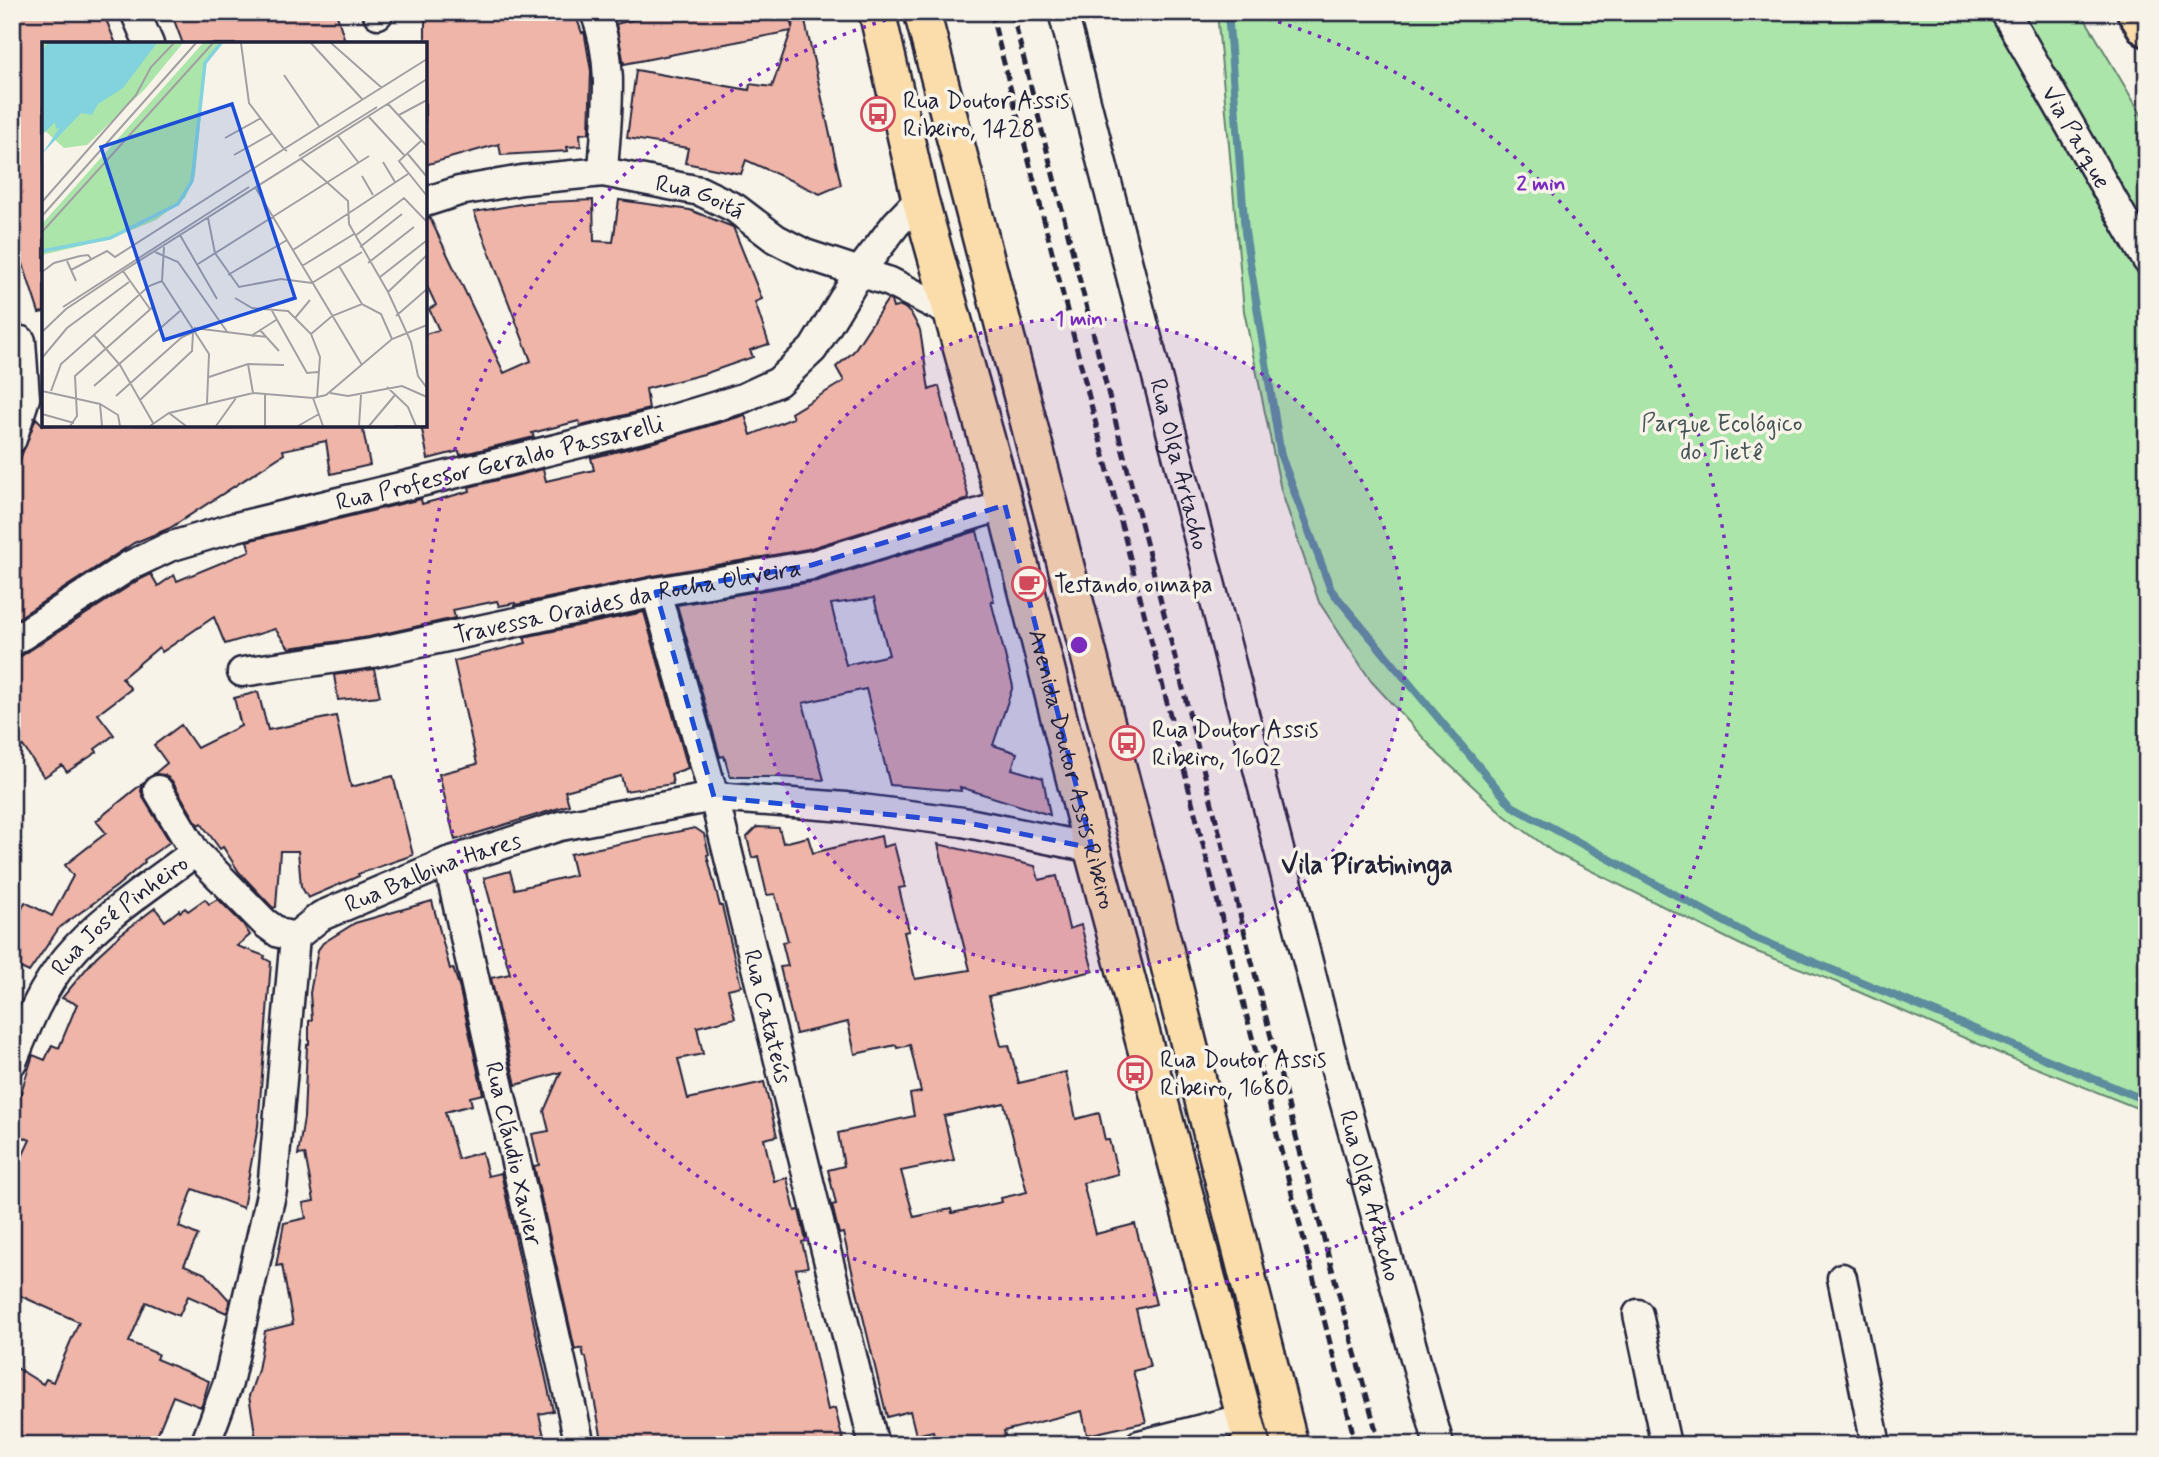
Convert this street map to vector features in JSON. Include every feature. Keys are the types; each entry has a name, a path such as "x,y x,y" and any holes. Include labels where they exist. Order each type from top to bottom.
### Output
{"highway":[{"path":"2137,12 2147,27"}],"main road":[{"name":"Avenida Doutor Assis Ribeiro","path":"877,12 920,200 1005,505 1092,848 1249,1432"},
{"name":"Avenida Doutor Assis Ribeiro","path":"922,12 1150,890 1290,1445"},
{"path":"1092,848 1133,874 1150,890"}],"street":[{"path":"135,12 148,42"},
{"path":"595,12 609,64 603,172"},
{"name":"Rua Olga Artacho","path":"1063,12 1335,1067 1439,1445"},
{"name":"Via Parque","path":"2005,12 2147,260"},
{"name":"Rua Goitá","path":"427,201 459,191 522,180 603,172 701,191 735,208 776,239 805,254 861,270 953,313"},
{"name":"Rua Professor Geraldo Passarelli","path":"12,642 129,566 169,547 236,527 654,425 743,398 778,382 813,349 861,270 896,224 920,200"},
{"path":"12,439 25,398 26,339"},
{"name":"Travessa Oraides da Rocha Oliveira","path":"242,672 372,653 656,592 812,565 1005,505"},
{"name":"Rua Catateús","path":"656,592 714,797 874,1445"},
{"path":"158,790 195,852 265,923 279,933 295,937 272,1191 228,1383 205,1445"},
{"name":"Rua Balbina Hares","path":"295,937 321,916 448,862 560,826 714,797 846,807 963,822 1092,848"},
{"name":"Rua José Pinheiro","path":"12,1062 41,997 67,958 101,925 195,852"},
{"name":"Rua Cláudio Xavier","path":"448,862 580,1445"},
{"path":"1842,1278 1876,1445"},
{"path":"1638,1314 1666,1445"},
{"path":"1139,1445 1249,1432"}],"highlighted area":[{"path":"1005,505 1092,848 963,822 714,797 656,592 812,565"}],"green space":[{"name":"Parque Ecológico do Tietê","path":"1217,12 2081,12 2147,124 2147,1112 1999,1053 1836,982 1749,949 1553,852 1505,816 1439,755 1371,681 1319,602 1281,490 1244,311"}],"building":[{"path":"12,12 103,12 115,42 42,42 42,312 39,313 23,264 18,266 12,251"},
{"path":"171,12 211,12 213,18 230,12 336,12 345,42 182,42"},
{"path":"425,12 565,12 566,19 577,19 582,33 584,32 591,71 589,133 580,134 581,146 567,147 568,151 501,155 499,144 427,164"},
{"path":"639,12 788,12 792,27 797,12 803,12 841,185 820,194 746,160 741,174 685,163 688,148 627,138 636,70 749,90 750,84 772,87 791,31 624,64 616,24 640,18"},
{"path":"593,200 594,241 613,242 619,200 690,210 733,227 762,299 755,302 769,344 750,350 753,357 704,374 646,389 649,409 581,426 579,421 532,433 534,437 460,455 459,451 428,459 421,427 427,427 427,333 439,330 429,309 436,305 427,286 427,218 430,218 504,373 531,361 474,212 527,203"},
{"path":"888,299 893,308 905,308 920,330 929,390 939,386 969,499 808,549 653,576 515,605 499,606 497,601 453,610 455,618 369,637 289,648 275,629 225,644 214,617 162,652 159,647 122,678 131,689 98,714 114,735 95,749 97,752 67,772 62,765 44,777 23,746 12,753 12,659 21,656 137,581 151,574 158,586 174,575 177,581 250,551 247,541 421,499 422,504 470,491 469,487 543,469 546,481 594,470 591,458 745,415 751,435 793,418 791,413 844,381 836,367 853,352"},
{"path":"36,418 42,427 362,427 370,465 331,474 326,441 283,450 284,454 170,528 134,543 12,622 12,480"},
{"path":"977,531 994,601 991,601 1013,686 993,745 1017,753 1012,769 1043,778 1050,815 960,787 961,791 890,785 866,689 803,703 824,780 730,777 724,756 720,757 677,605 817,581","holes":["874,598 889,655 846,665 831,604"]},
{"path":"644,612 688,768 671,774 673,784 625,791 621,776 565,791 569,805 455,840 439,774 477,764 454,661 526,643 524,637"},
{"path":"374,669 380,696 338,700 334,675"},
{"path":"258,692 268,730 336,716 351,787 393,776 413,855 358,874 359,876 308,898 301,886 298,851 280,851 276,907 273,908 239,872 223,847 220,849 201,823 198,825 172,781 165,775 154,774 167,763 154,745 181,725 197,748 241,726 234,698"},
{"path":"143,783 141,791 144,799 170,842 144,860 145,862 117,886 59,928 29,972 12,964 12,912 19,915 25,902 52,916 73,876 65,865 106,833 96,821"},
{"path":"757,827 779,828 783,843 808,837 813,853 881,836 883,847 894,844 905,887 899,888 909,931 904,932 915,979 970,970 938,844 1035,866 1039,880 1057,876 1069,929 1081,925 1093,971 989,996 1001,1046 1009,1045 1019,1083 1066,1072 1076,1119 1099,1113 1105,1140 1109,1140 1118,1174 1083,1183 1096,1234 1135,1224 1156,1304 1136,1309 1150,1367 1133,1371 1146,1422 1087,1435 1082,1411 1004,1431 1007,1445 936,1445 933,1431 916,1435 910,1411 887,1417 843,1233 839,1234 832,1205 836,1204 828,1170 844,1166 838,1133 914,1116 910,1094 921,1092 910,1045 897,1048 896,1045 855,1054 848,1022 796,1034 780,967 788,966 782,942 788,941 775,894 767,895 758,856 752,858 747,837","holes":["1004,1103 1027,1192 1001,1198 1002,1202 952,1213 951,1209 914,1217 901,1171 954,1160 944,1116"]},
{"path":"695,828 704,834 741,986 728,989 735,1018 697,1027 703,1054 678,1059 688,1099 764,1082 777,1136 764,1139 774,1181 787,1178 795,1211 799,1210 808,1267 796,1269 828,1410 835,1408 844,1445 603,1445 586,1357 582,1348 575,1350 534,1166 539,1165 532,1134 549,1131 544,1111 561,1072 516,1085 491,978 510,974 484,878 510,871 515,889 575,875 570,854"},
{"path":"205,899 209,904 218,899 243,924 250,935 237,946 265,956 264,958 271,962 258,1126 243,1208 193,1189 179,1227 198,1235 184,1265 206,1274 230,1301 227,1313 188,1296 179,1316 146,1302 129,1342 158,1354 156,1359 209,1381 202,1405 201,1407 173,1396 153,1445 12,1445 12,1365 43,1384 46,1379 53,1382 79,1322 12,1292 12,1178 30,1140 12,1132 12,1120 33,1055 45,1060 52,1045 59,1048 77,1004 62,998 96,957 121,934 155,908 165,921 179,910 180,912 185,908 188,911"},
{"path":"432,901 450,969 453,968 459,986 483,1094 470,1097 472,1105 445,1112 458,1159 482,1152 488,1176 501,1173 553,1411 539,1414 546,1445 257,1445 249,1396 258,1370 265,1331 293,1324 282,1265 276,1266 284,1223 306,1218 303,1203 314,1201 305,1154 298,1155 304,1118 309,1021 312,1020 310,993 318,950 323,943 355,923"}],"waterway":[{"path":"1228,12 1245,232 1281,456 1331,590 1512,806 1751,936 2147,1101"}],"railway":[{"path":"991,12 1356,1445"},
{"path":"1012,12 1297,1140 1380,1445"}],"place":[{"name":"Rua Doutor Assis Ribeiro, 1428","path":"878,114"},
{"name":"Testando o mapa","path":"1029,584"},
{"name":"Rua Doutor Assis Ribeiro, 1602","path":"1127,743"},
{"name":"Rua Doutor Assis Ribeiro, 1680","path":"1135,1073"}],"district":[{"name":"Vila Piratininga","path":"1367,864"}]}
